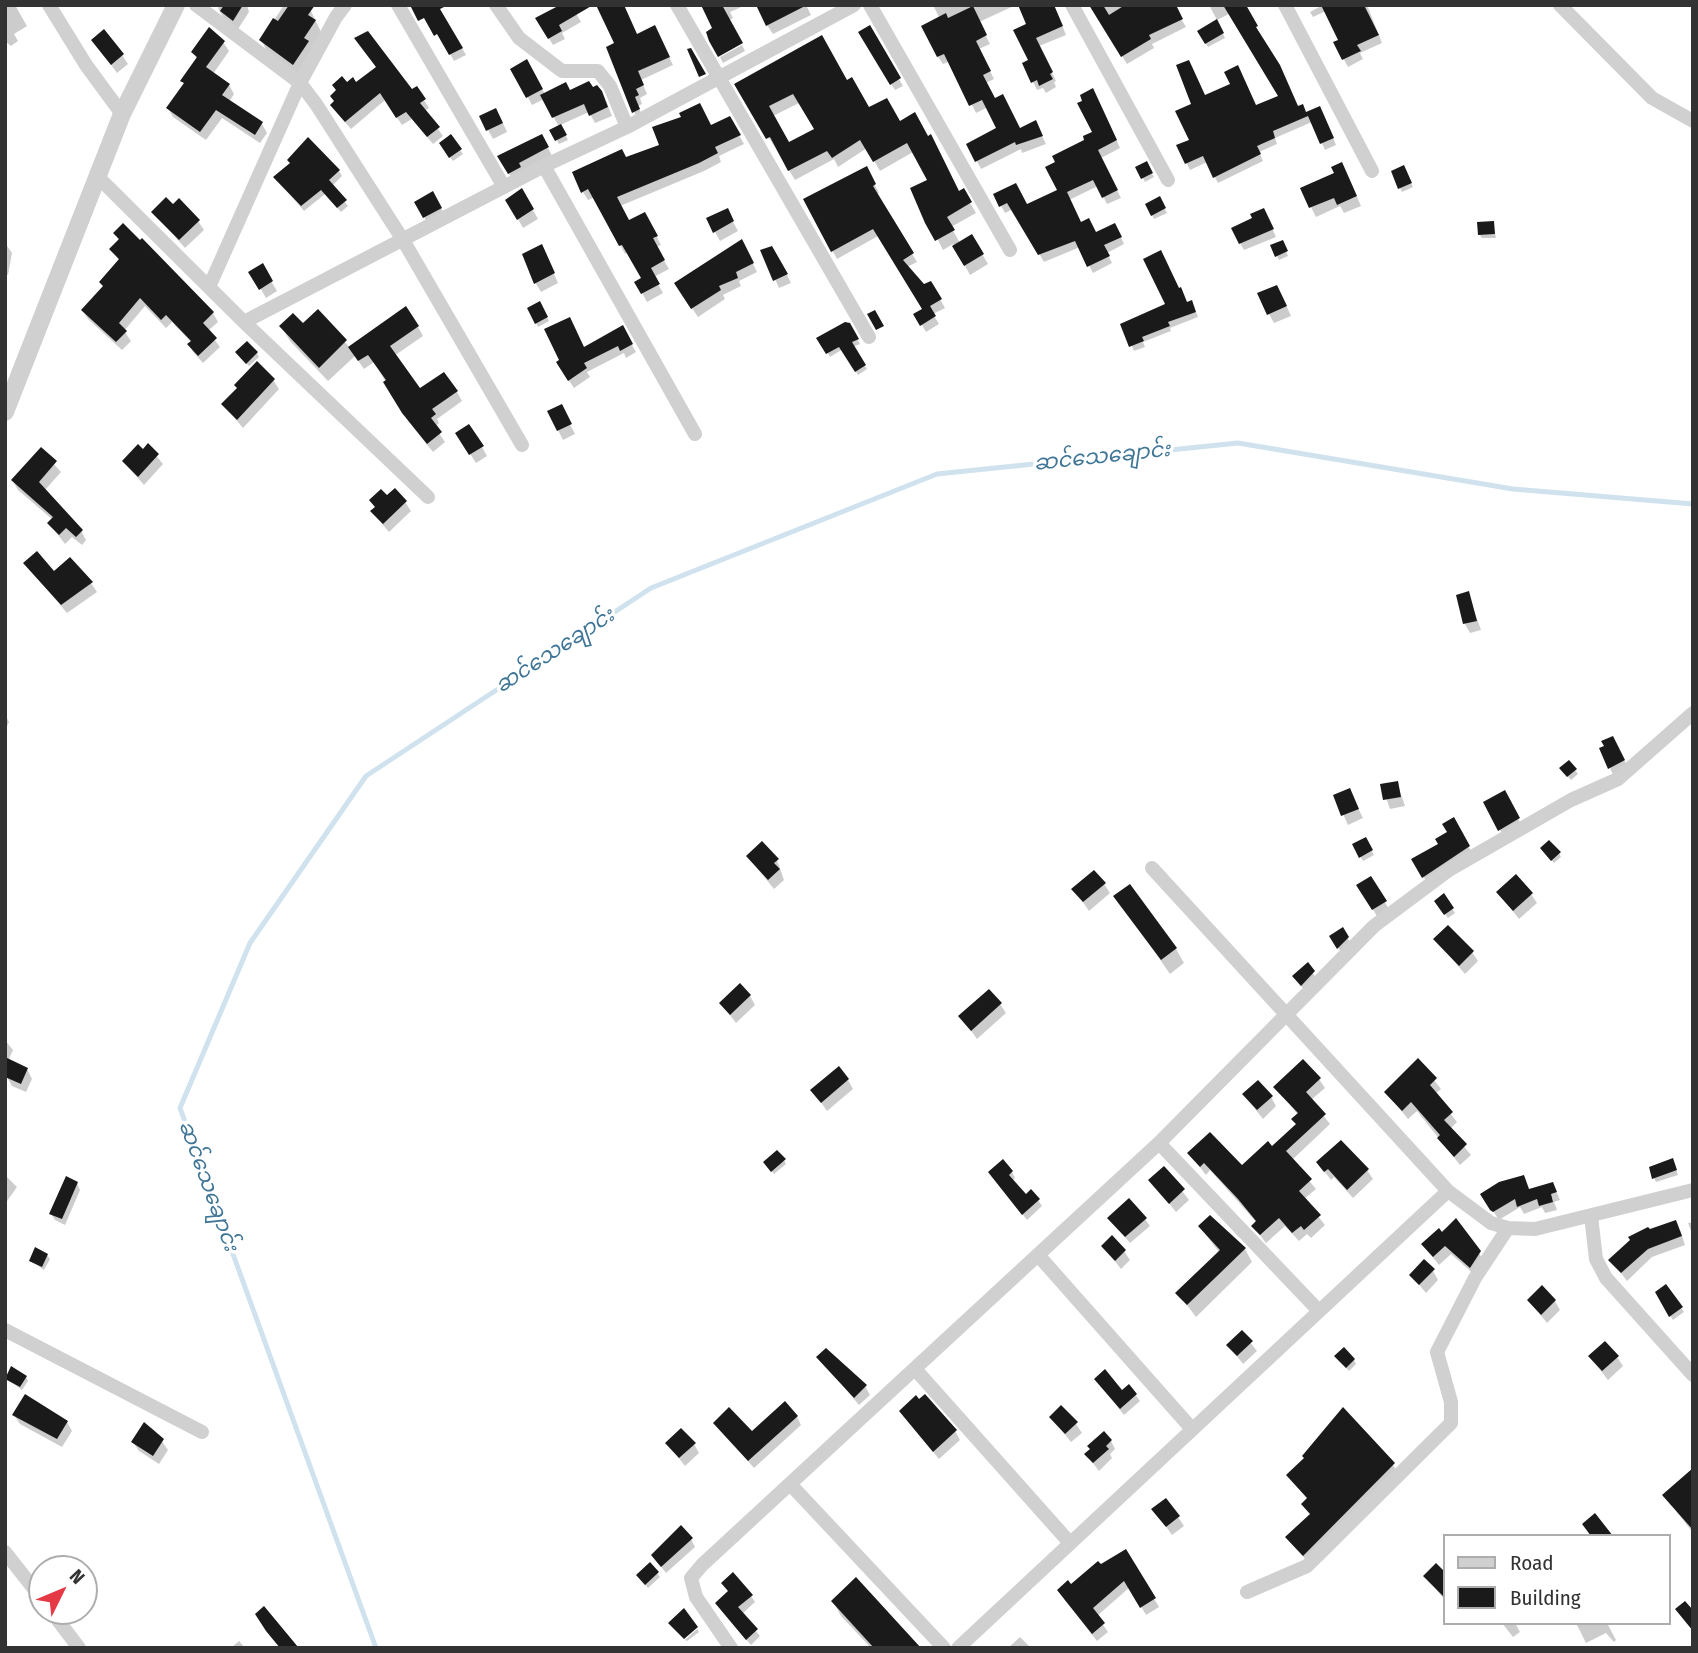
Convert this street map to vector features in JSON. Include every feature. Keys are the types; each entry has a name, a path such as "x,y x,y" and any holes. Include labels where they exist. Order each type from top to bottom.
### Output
{"street":[{"path":"49,5 86,65 122,114"},
{"path":"5,412 122,114 176,5"},
{"path":"196,5 300,83 403,240 523,445"},
{"path":"209,287 300,83 345,5"},
{"path":"398,5 503,187"},
{"path":"496,5 519,38 562,71 598,71 610,86 627,127"},
{"path":"677,5 869,337"},
{"path":"244,323 544,166 627,127 854,5"},
{"path":"870,5 1010,250"},
{"path":"1072,5 1168,180"},
{"path":"1285,5 1372,171"},
{"path":"1560,5 1652,98 1693,121"},
{"path":"544,166 695,434"},
{"path":"98,177 244,323 428,497"},
{"path":"731,1648 696,1597 691,1578 1159,1143 1287,1013 1398,906 1449,870 1511,833 1618,779 1693,713"},
{"path":"1152,868 1448,1191 1491,1223 1508,1228 1535,1229 1693,1190"},
{"path":"1159,1143 1319,1311"},
{"path":"958,1648 1448,1191"},
{"path":"1591,1216 1596,1258 1606,1278 1693,1375"},
{"path":"1247,1592 1307,1566 1451,1423 1451,1402 1437,1352 1475,1278 1508,1228"},
{"path":"1038,1255 1192,1429"},
{"path":"5,1330 202,1432"},
{"path":"915,1369 1070,1543"},
{"path":"790,1484 944,1648"},
{"path":"5,1552 28,1581"},
{"path":"62,1625 79,1648"}],"building":[{"path":"224,5 243,5 233,21 220,11"},
{"path":"289,5 315,5 308,15 316,20 304,38 309,41 293,65 259,40 273,18 278,21"},
{"path":"410,5 448,5 440,9 463,48 449,55 424,18 418,21"},
{"path":"560,5 593,5 559,25 562,31 548,39 535,18"},
{"path":"596,5 624,5 637,34 655,25 670,57 638,71 644,85 636,89 639,95 635,97 640,109 632,113 606,47 614,43"},
{"path":"701,5 722,5 743,43 718,57 706,32 712,28"},
{"path":"756,5 807,5 766,26"},
{"path":"1018,5 1054,5 1063,26 1036,38 1053,72 1050,74 1053,79 1039,86 1037,80 1031,83 1022,63 1028,60 1013,30 1026,24"},
{"path":"1089,5 1103,5 1109,15 1125,5 1176,5 1183,19 1149,35 1151,39 1121,57"},
{"path":"1223,5 1246,5 1258,26 1256,27 1280,65 1298,106 1303,104 1306,112 1320,106 1334,138 1320,144 1308,116 1273,131 1275,138 1257,146 1261,154 1213,178 1203,156 1185,164 1176,145 1189,140 1175,111 1191,104 1176,65 1189,60 1205,95 1230,84 1224,72 1238,65 1256,105 1278,96"},
{"path":"1321,5 1364,5 1379,35 1357,45 1361,51 1342,60 1333,42 1338,40"},
{"path":"973,6 987,35 976,41 991,71 983,75 995,98 1003,94 1020,128 1036,120 1043,136 1016,145 1015,142 975,162 966,144 996,128 982,100 969,106 944,54 937,57 921,26 946,13 948,18"},
{"path":"1217,19 1224,33 1205,44 1197,31"},
{"path":"870,25 901,78 890,85 858,32"},
{"path":"209,27 225,41 206,67 230,84 222,95 263,122 255,135 216,110 200,132 166,108 184,83 180,81 197,57 191,52"},
{"path":"104,29 124,54 111,65 91,40"},
{"path":"368,31 412,89 417,86 426,99 420,103 440,127 427,137 406,112 396,118 380,93 345,122 330,105 334,101 330,96 336,90 332,85 342,76 347,82 353,77 356,82 376,67 354,38"},
{"path":"822,35 847,80 852,77 869,107 887,98 900,121 915,112 928,136 931,134 959,191 964,188 972,202 947,217 955,230 935,241 910,188 927,180 907,143 873,162 860,140 832,158 827,151 788,171 770,137 766,139 734,84","holes":["793,94 814,129 789,142 769,106"]},
{"path":"691,48 706,74 699,77 687,49"},
{"path":"527,59 543,89 526,98 510,69"},
{"path":"589,81 593,87 597,85 602,91 608,107 589,116 584,104 552,118 540,95 566,82 570,90"},
{"path":"1093,88 1117,140 1098,150 1118,190 1102,198 1093,180 1067,192 1081,222 1089,218 1096,232 1115,223 1122,237 1104,245 1110,256 1087,267 1075,241 1038,255 1007,203 999,207 993,194 1016,183 1027,204 1057,190 1045,167 1055,162 1052,156 1084,140 1083,136 1092,132 1077,103 1082,101 1080,95"},
{"path":"700,103 711,125 730,116 741,135 715,147 718,153 699,163 617,197 629,220 645,212 658,236 653,238 665,260 651,268 660,284 641,294 634,282 641,278 622,245 619,246 588,189 581,193 572,172 622,149 626,157 659,145 652,127 681,117 679,113"},
{"path":"496,108 503,123 486,131 479,116"},
{"path":"561,124 567,135 555,141 549,130"},
{"path":"451,134 462,149 449,158 439,143"},
{"path":"542,134 549,147 519,163 521,167 508,174 497,156"},
{"path":"308,137 340,170 329,180 347,200 337,208 321,190 301,206 273,177 290,163 287,160"},
{"path":"1147,161 1153,173 1141,179 1135,167"},
{"path":"1342,162 1357,196 1337,205 1334,198 1309,208 1300,188 1334,173 1331,167"},
{"path":"1404,165 1412,183 1398,189 1391,171"},
{"path":"867,166 876,184 873,186 914,253 903,260 924,284 931,281 942,299 930,306 936,316 920,326 913,314 922,309 873,229 831,252 803,199"},
{"path":"522,188 534,209 517,220 505,200"},
{"path":"433,191 442,208 423,218 414,202"},
{"path":"1160,196 1166,208 1151,216 1145,204"},
{"path":"166,197 173,204 179,198 200,220 179,240 151,212"},
{"path":"728,208 734,221 713,233 706,218"},
{"path":"1264,208 1274,229 1239,244 1231,228 1252,218 1250,214"},
{"path":"1494,221 1495,234 1478,235 1477,222"},
{"path":"123,223 140,240 142,238 214,312 203,323 217,338 198,356 187,344 191,341 166,315 161,320 140,298 119,323 127,331 116,342 81,310 103,286 99,282 119,259 109,249 119,239 113,233"},
{"path":"972,234 984,254 964,266 952,246"},
{"path":"742,239 754,263 736,272 738,278 719,286 721,290 691,309 674,283"},
{"path":"1283,240 1288,251 1275,257 1270,245"},
{"path":"542,244 555,273 534,284 522,254"},
{"path":"772,246 788,274 773,281 760,250"},
{"path":"1161,250 1179,288 1181,287 1187,302 1192,300 1196,312 1168,322 1170,326 1142,337 1144,341 1129,347 1120,324 1165,304 1143,259"},
{"path":"263,263 273,281 259,290 248,272"},
{"path":"1277,285 1287,306 1267,315 1257,293"},
{"path":"540,301 548,317 535,324 527,308"},
{"path":"406,306 419,326 390,346 420,388 444,372 458,391 432,409 436,414 431,418 442,432 427,444 402,413 383,382 386,380 368,355 358,361 348,347"},
{"path":"318,309 347,340 319,368 279,326 293,313 303,323"},
{"path":"875,310 884,326 876,330 867,314"},
{"path":"570,317 584,347 623,325 633,344 620,351 618,346 584,363 587,368 568,381 556,362 559,360 544,329"},
{"path":"845,322 850,323 859,339 852,342 866,365 855,372 839,347 826,354 816,338"},
{"path":"247,341 258,352 246,364 235,352"},
{"path":"257,361 275,379 237,420 221,404 237,388 234,385"},
{"path":"562,404 572,424 557,431 547,411"},
{"path":"469,424 484,446 469,455 455,433"},
{"path":"148,443 159,454 138,477 122,461 138,444 143,449"},
{"path":"41,447 57,461 39,482 83,530 76,537 66,528 59,535 47,523 53,517 11,480"},
{"path":"395,488 407,501 383,524 370,511 375,507 369,500 381,489 387,495"},
{"path":"37,551 54,571 70,557 93,582 61,605 23,563"},
{"path":"1469,591 1477,621 1463,624 1456,595"},
{"path":"1613,736 1625,760 1608,769 1599,748 1604,746 1601,741"},
{"path":"1569,760 1577,769 1567,777 1559,768"},
{"path":"1398,781 1401,797 1383,800 1380,784"},
{"path":"1350,788 1359,809 1341,816 1333,795"},
{"path":"1505,790 1520,818 1498,831 1483,802"},
{"path":"1454,817 1470,846 1422,878 1411,859 1438,844 1435,839 1447,832 1442,824"},
{"path":"1366,837 1373,850 1359,858 1352,844"},
{"path":"1549,840 1561,852 1551,861 1540,848"},
{"path":"762,841 779,859 774,863 780,869 768,880 746,856"},
{"path":"1094,870 1106,883 1083,902 1071,889"},
{"path":"1516,874 1533,893 1513,911 1496,892"},
{"path":"1371,876 1387,901 1372,910 1356,885"},
{"path":"1130,884 1177,948 1161,960 1113,896"},
{"path":"1444,893 1454,908 1444,915 1434,901"},
{"path":"1448,925 1474,951 1459,966 1433,939"},
{"path":"1343,927 1349,937 1337,949 1329,936"},
{"path":"1308,962 1315,971 1301,986 1292,976"},
{"path":"740,983 751,995 730,1015 719,1003"},
{"path":"989,989 1002,1003 971,1031 958,1016"},
{"path":"5,1057 28,1068 21,1084 5,1077"},
{"path":"1418,1058 1437,1078 1430,1085 1453,1112 1444,1120 1467,1144 1454,1157 1437,1138 1440,1135 1411,1102 1402,1111 1384,1092"},
{"path":"1303,1059 1321,1078 1306,1092 1326,1114 1286,1151 1312,1179 1299,1191 1321,1215 1304,1230 1301,1226 1292,1233 1279,1218 1260,1235 1251,1226 1256,1221 1238,1199 1204,1163 1200,1167 1187,1153 1210,1132 1242,1165 1268,1141 1272,1146 1296,1124 1291,1119 1298,1113 1273,1087"},
{"path":"839,1066 849,1079 821,1103 810,1090"},
{"path":"1258,1080 1273,1096 1257,1110 1242,1094"},
{"path":"1341,1140 1369,1169 1347,1190 1328,1169 1324,1172 1316,1162"},
{"path":"777,1150 786,1159 771,1172 763,1162"},
{"path":"1673,1158 1677,1170 1652,1179 1649,1167"},
{"path":"1003,1159 1013,1171 1009,1175 1026,1194 1031,1189 1040,1199 1022,1215 988,1172"},
{"path":"1164,1166 1185,1189 1169,1204 1148,1180"},
{"path":"1524,1175 1529,1189 1553,1182 1557,1192 1551,1194 1553,1202 1539,1206 1537,1199 1517,1207 1515,1199 1493,1212 1490,1210 1480,1194 1499,1182"},
{"path":"66,1176 78,1182 62,1219 49,1214"},
{"path":"1129,1198 1147,1218 1125,1237 1107,1218"},
{"path":"1210,1215 1246,1248 1187,1305 1175,1293 1220,1250 1198,1226"},
{"path":"1456,1218 1481,1251 1470,1268 1445,1246 1433,1257 1421,1244 1439,1228 1442,1232"},
{"path":"1676,1220 1682,1236 1648,1249 1621,1273 1608,1260 1630,1240 1628,1237 1648,1227 1650,1229"},
{"path":"1112,1235 1126,1250 1115,1261 1101,1246"},
{"path":"35,1247 48,1254 42,1267 29,1261"},
{"path":"1424,1259 1435,1269 1419,1285 1409,1275"},
{"path":"1666,1284 1683,1307 1669,1317 1655,1292"},
{"path":"1542,1285 1556,1300 1541,1315 1527,1300"},
{"path":"1242,1330 1253,1341 1237,1356 1226,1345"},
{"path":"1605,1341 1619,1356 1602,1371 1588,1356"},
{"path":"1344,1347 1355,1359 1346,1368 1334,1356"},
{"path":"826,1348 867,1385 854,1398 816,1357"},
{"path":"11,1366 27,1376 20,1387 5,1379"},
{"path":"1105,1369 1122,1390 1129,1384 1137,1394 1120,1409 1094,1379"},
{"path":"25,1394 68,1421 57,1439 12,1415"},
{"path":"925,1394 957,1430 933,1452 899,1411 916,1395 919,1399"},
{"path":"785,1401 798,1416 748,1461 713,1423 729,1407 752,1431"},
{"path":"1061,1405 1078,1422 1065,1434 1049,1417"},
{"path":"1343,1407 1395,1463 1303,1556 1285,1537 1310,1514 1301,1504 1307,1498 1286,1475 1304,1458 1302,1456"},
{"path":"144,1422 164,1439 153,1456 131,1442"},
{"path":"681,1428 696,1443 679,1458 665,1443"},
{"path":"1104,1431 1112,1440 1106,1446 1109,1449 1093,1463 1084,1454 1090,1449 1087,1446"},
{"path":"1693,1468 1693,1530 1662,1495"},
{"path":"1166,1498 1180,1516 1166,1527 1151,1509"},
{"path":"1595,1513 1611,1534 1590,1534 1582,1524"},
{"path":"681,1525 693,1538 661,1567 651,1555"},
{"path":"1126,1549 1156,1598 1140,1608 1124,1581 1093,1608 1105,1623 1092,1634 1057,1590 1068,1580 1071,1584 1098,1561 1101,1564"},
{"path":"650,1562 659,1572 645,1585 636,1575"},
{"path":"1436,1563 1442,1569 1442,1595 1423,1576"},
{"path":"733,1572 753,1595 738,1607 758,1629 746,1640 715,1603 728,1591 721,1583"},
{"path":"856,1577 921,1648 874,1648 831,1601"},
{"path":"1685,1601 1693,1610 1693,1631 1675,1609"},
{"path":"264,1606 298,1648 280,1648 266,1631 255,1614"},
{"path":"684,1608 698,1627 684,1639 668,1623"}],"waterway":[{"name":"ဆင်သေချောင်း","path":"376,1648 180,1108 250,943 366,776 651,588 937,474 1238,443 1513,489 1693,504"}]}
